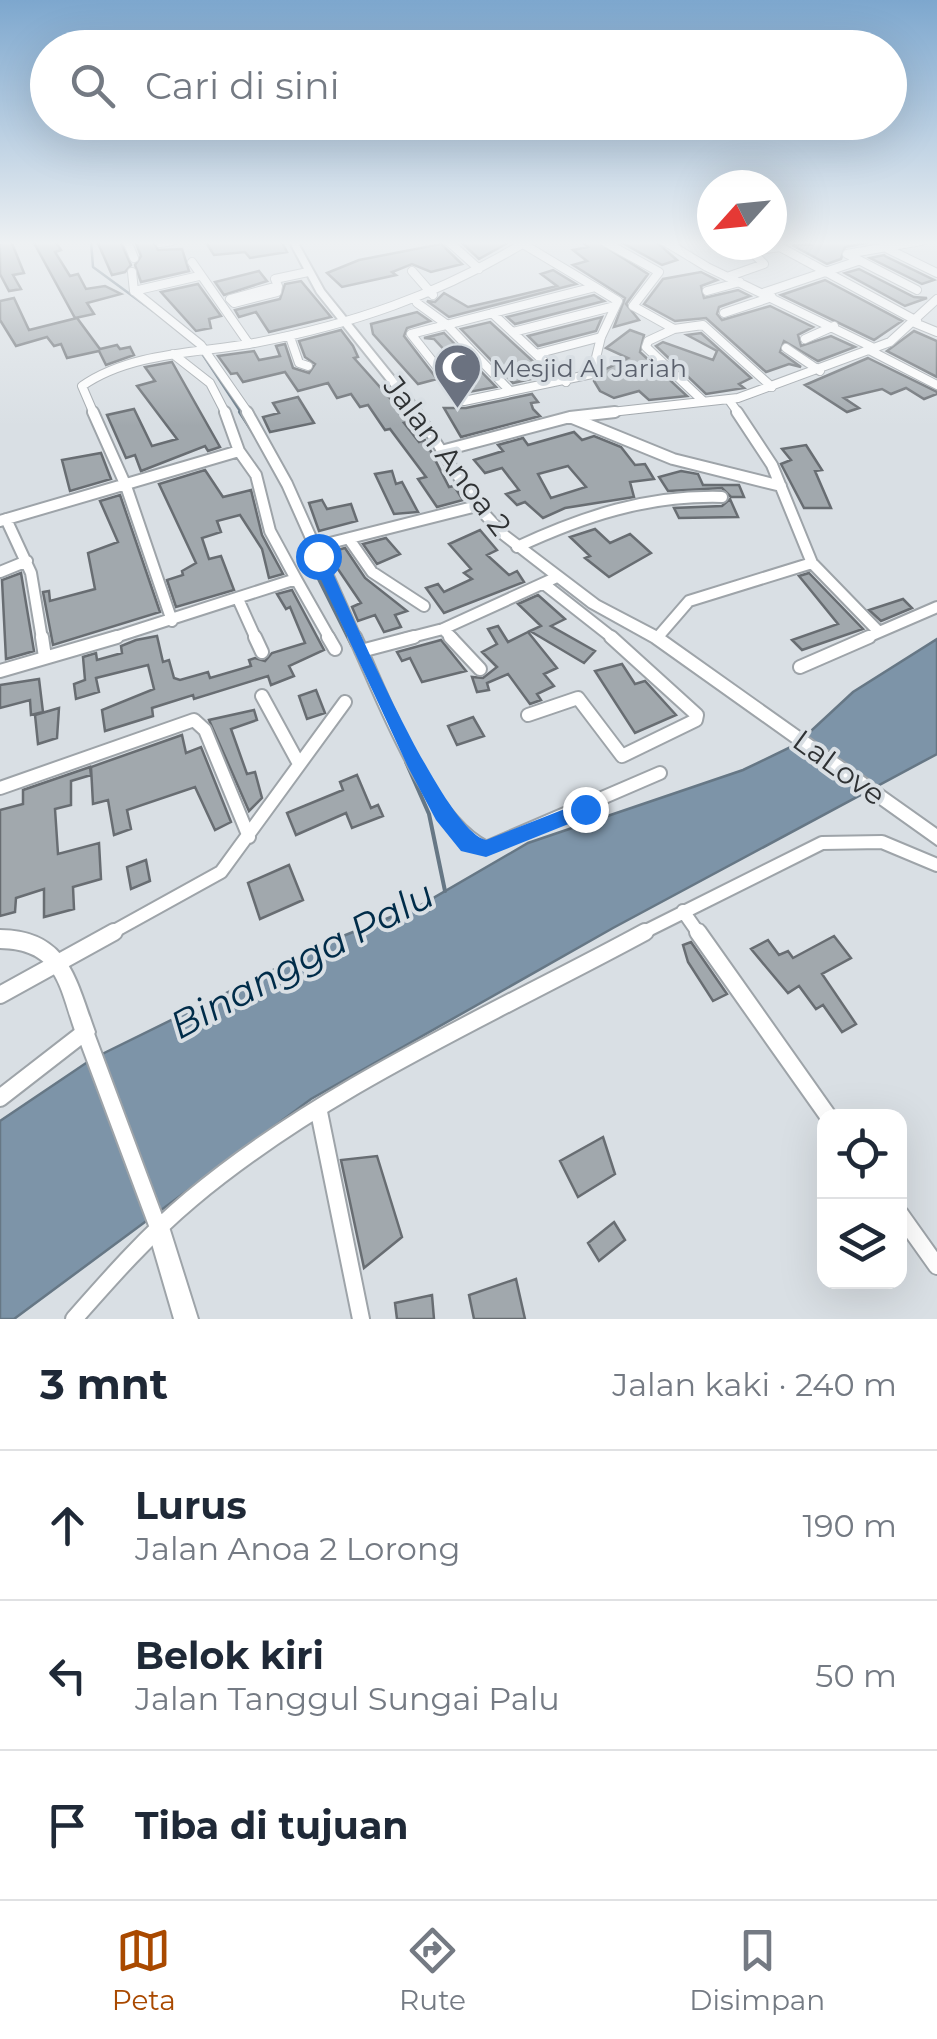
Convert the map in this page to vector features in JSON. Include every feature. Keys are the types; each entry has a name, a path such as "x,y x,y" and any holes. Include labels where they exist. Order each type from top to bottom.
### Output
{"street":[{"path":"148,303 208,352 278,466 424,779 474,850 660,774"},
{"path":"219,303 249,344"},
{"name":"Jalan Anoa 2","path":"330,303 444,450 477,506 518,547 624,624 657,638 740,698"},
{"path":"172,621 126,486 82,386 110,372 175,354 290,337 417,303 446,324 510,390"},
{"path":"531,303 411,335 464,401 591,376 600,337 618,303"},
{"path":"636,303 633,306 674,329"},
{"path":"724,313 749,303"},
{"path":"783,303 834,326 937,385"},
{"path":"878,303 937,332"},
{"path":"444,450 570,418 729,400 874,350 916,322 935,303"},
{"path":"514,332 615,306"},
{"path":"492,312 566,382"},
{"path":"703,402 645,346 659,334 705,326 772,387"},
{"path":"805,339 834,326"},
{"path":"290,337 299,363 308,366"},
{"path":"536,354 600,337"},
{"path":"786,348 820,371"},
{"path":"175,354 202,370 216,391 238,451 256,475 270,530 334,649"},
{"path":"729,400 781,486 812,563 879,632"},
{"path":"570,418 657,455 732,477 781,486"},
{"path":"46,657 27,561 3,520 238,451"},
{"path":"518,547 583,516 627,502 680,494 722,496"},
{"path":"314,547 477,506"},
{"path":"349,539 372,572 424,606"},
{"path":"0,572 27,561"},
{"path":"657,638 688,600 812,563"},
{"path":"361,651 443,628 556,577"},
{"path":"0,671 172,621 296,579"},
{"path":"528,715 578,698 622,756 697,715 586,614 544,584"},
{"path":"238,599 262,652"},
{"path":"800,667 937,608"},
{"path":"443,628 480,669"},
{"path":"262,696 298,762"},
{"name":"LaLove","path":"740,698 937,838"},
{"path":"0,995 222,872 344,702"},
{"path":"0,788 194,720 206,730 249,837"},
{"path":"74,1319 156,1224 193,1196 319,1112 683,911 817,844 868,839 916,851 937,866"},
{"path":"683,911 823,1109"},
{"path":"0,939 33,941 59,960 156,1224 186,1319"},
{"path":"0,1098 88,1039"},
{"path":"319,1112 361,1319"},
{"path":"907,1224 937,1266"}],"water":[{"name":"Binangga Palu","path":"937,639 937,754 613,928 311,1099 14,1319 0,1319 0,1121 92,1059 338,938 421,905 528,843 743,770 797,744 853,692"}],"building":[{"path":"0,303 16,303 29,330 77,318 100,349 130,347 134,355 106,365 99,351 67,358 61,344 54,346 47,337 16,346 0,320"},
{"path":"67,303 89,303 94,314 75,318"},
{"path":"170,303 211,303 221,316 209,319 211,328 196,331"},
{"path":"265,303 319,303 331,317 269,332 256,312 239,317 235,310"},
{"path":"429,303 460,303 468,307 505,303 449,317"},
{"path":"564,303 598,303 515,324 507,317"},
{"path":"623,303 627,303 639,320 614,327"},
{"path":"732,303 719,307 717,314 722,320 770,306 813,327 798,335 801,346 831,336 855,347 818,361 784,341 780,352 801,367 789,364 766,372 706,318 675,321 644,304"},
{"path":"797,303 867,303 902,321 874,340"},
{"path":"417,312 430,321 407,328 404,336 437,379 418,384 373,334 371,324"},
{"path":"602,317 596,331 538,346 528,336"},
{"path":"490,322 548,375 513,383 461,329"},
{"path":"341,330 353,346 358,357 354,358 404,414 410,422 404,423 419,442 425,440 449,487 454,486 463,500 437,507 418,479 426,477 390,429 385,430 368,405 360,407 351,394 337,398 328,383 298,391 285,372 243,382 237,373 231,374 218,356 254,351 259,360 280,356 276,346 285,344 293,368 309,373 315,364 305,357 299,341"},
{"path":"630,330 644,335 640,352 687,396 649,400 639,391 614,398 600,391 594,381 600,372 628,358 606,348"},
{"path":"914,331 937,341 937,377 887,351"},
{"path":"444,333 496,387 469,392 465,387 474,385 462,369 434,339 424,338"},
{"path":"701,333 751,378 739,384 744,388 706,394 656,346 663,342 713,360 717,351 687,335"},
{"path":"868,358 937,394 924,399 906,388 891,394 882,389 844,398 859,408 847,412 805,385"},
{"path":"172,362 220,447 208,451 205,446 141,471 135,455 126,458 107,415 134,409 152,446 177,439 137,386 155,381 145,367"},
{"path":"532,394 538,402 531,403 533,409 540,416 461,437 444,408 466,408"},
{"path":"298,397 314,423 270,432 263,417 279,413 273,403"},
{"path":"574,432 582,440 594,436 621,447 635,465 645,464 654,479 630,482 634,497 565,508 543,518 525,502 517,505 506,494 519,490 502,468 485,473 474,460 503,451 498,445 523,438 528,445","holes":["568,466 586,487 551,498 538,474"]},
{"path":"806,445 822,470 815,471 831,508 804,508 781,464 791,460 782,449"},
{"path":"101,453 111,479 70,491 62,460"},
{"path":"205,470 223,497 251,490 262,535 283,574 269,578 262,549 240,515 217,521 221,532 202,538 209,559 221,556 234,590 176,607 167,580 183,575 182,571 196,563 159,484"},
{"path":"392,471 396,484 402,482 418,512 394,514 375,474"},
{"path":"681,471 698,474 703,485 739,485 744,497 731,497 722,488 668,491 659,477"},
{"path":"120,495 160,612 53,645 43,592 49,591 50,601 95,589 88,553 118,542 100,501"},
{"path":"730,499 738,517 679,518 674,508 722,506"},
{"path":"322,500 327,509 351,504 357,521 319,531 309,503"},
{"path":"595,529 610,543 630,534 651,553 609,577 585,558 590,556 570,537"},
{"path":"480,530 497,550 487,555 509,575 517,571 524,582 444,613 426,588 438,584 444,592 472,579 464,573 471,569 449,544"},
{"path":"386,538 400,554 377,564 363,544"},
{"path":"345,548 365,578 407,611 395,615 401,627 384,632 375,615 358,621 352,607 361,603 327,553"},
{"path":"21,573 34,651 6,659 2,580"},
{"path":"809,573 863,629 802,650 792,640 838,624 799,576"},
{"path":"292,590 324,650 289,666 294,676 271,685 268,676 194,699 193,695 152,708 153,716 105,731 102,710 154,689 148,665 96,678 99,692 76,699 74,684 85,680 83,657 96,653 97,660 122,653 121,646 136,640 157,636 163,662 169,660 174,678 180,680 208,672 210,678 251,666 249,660 265,661 272,653 305,643 290,607 286,609 277,594"},
{"path":"538,595 565,619 551,626 595,651 584,663 530,631 541,626 518,604"},
{"path":"903,599 912,608 881,621 869,610"},
{"path":"498,626 508,642 528,632 557,668 544,674 554,686 537,694 541,700 530,704 508,674 487,683 489,690 477,692 472,677 483,678 497,667 482,652 497,644 488,629"},
{"path":"441,640 466,671 422,682 410,658 402,661 397,652"},
{"path":"622,664 635,684 645,681 676,715 635,733 595,671"},
{"path":"39,679 43,712 31,715 30,700 0,708 0,685"},
{"path":"316,690 325,713 307,719 299,696"},
{"path":"59,708 57,738 38,744 35,715"},
{"path":"254,710 257,720 231,729 247,774 255,772 262,798 249,811 209,720"},
{"path":"473,717 484,736 457,745 448,726"},
{"path":"182,735 186,753 201,747 231,822 215,830 195,787 127,810 131,829 114,835 108,800 93,804 91,767"},
{"path":"90,767 91,775 71,781 71,805 55,809 58,854 99,843 101,879 73,887 74,909 44,917 44,889 16,898 15,912 0,916 0,810 23,804 23,790"},
{"path":"357,775 371,808 378,805 383,816 352,828 346,813 296,835 287,813 343,790 340,782"},
{"path":"146,860 150,881 131,889 127,867"},
{"path":"289,865 303,900 260,919 248,883"},
{"path":"834,936 851,958 822,974 856,1024 842,1032 823,1005 816,1009 799,986 788,993 751,949 768,940 779,955 788,951 793,958"},
{"path":"691,942 727,994 713,1001 688,962 683,945"},
{"path":"603,1137 615,1174 578,1197 560,1161"},
{"path":"377,1156 402,1237 364,1268 341,1160"},
{"path":"614,1222 625,1240 599,1261 588,1243"},
{"path":"516,1279 525,1319 474,1319 469,1295"},
{"path":"432,1295 434,1319 397,1319 395,1303"}],"waterway":[{"path":"141,303 153,311"},
{"path":"201,352 242,414"},
{"path":"240,412 253,432"},
{"path":"310,548 318,577 352,645"},
{"name":"Binangga Palu","path":"406,762 429,814 445,891"}],"place":[{"name":"Mesjid Al Jariah","path":"457,410"}],"route":[{"path":"318,556 414,762 442,814 468,845 474,850 486,848 585,809"}]}
